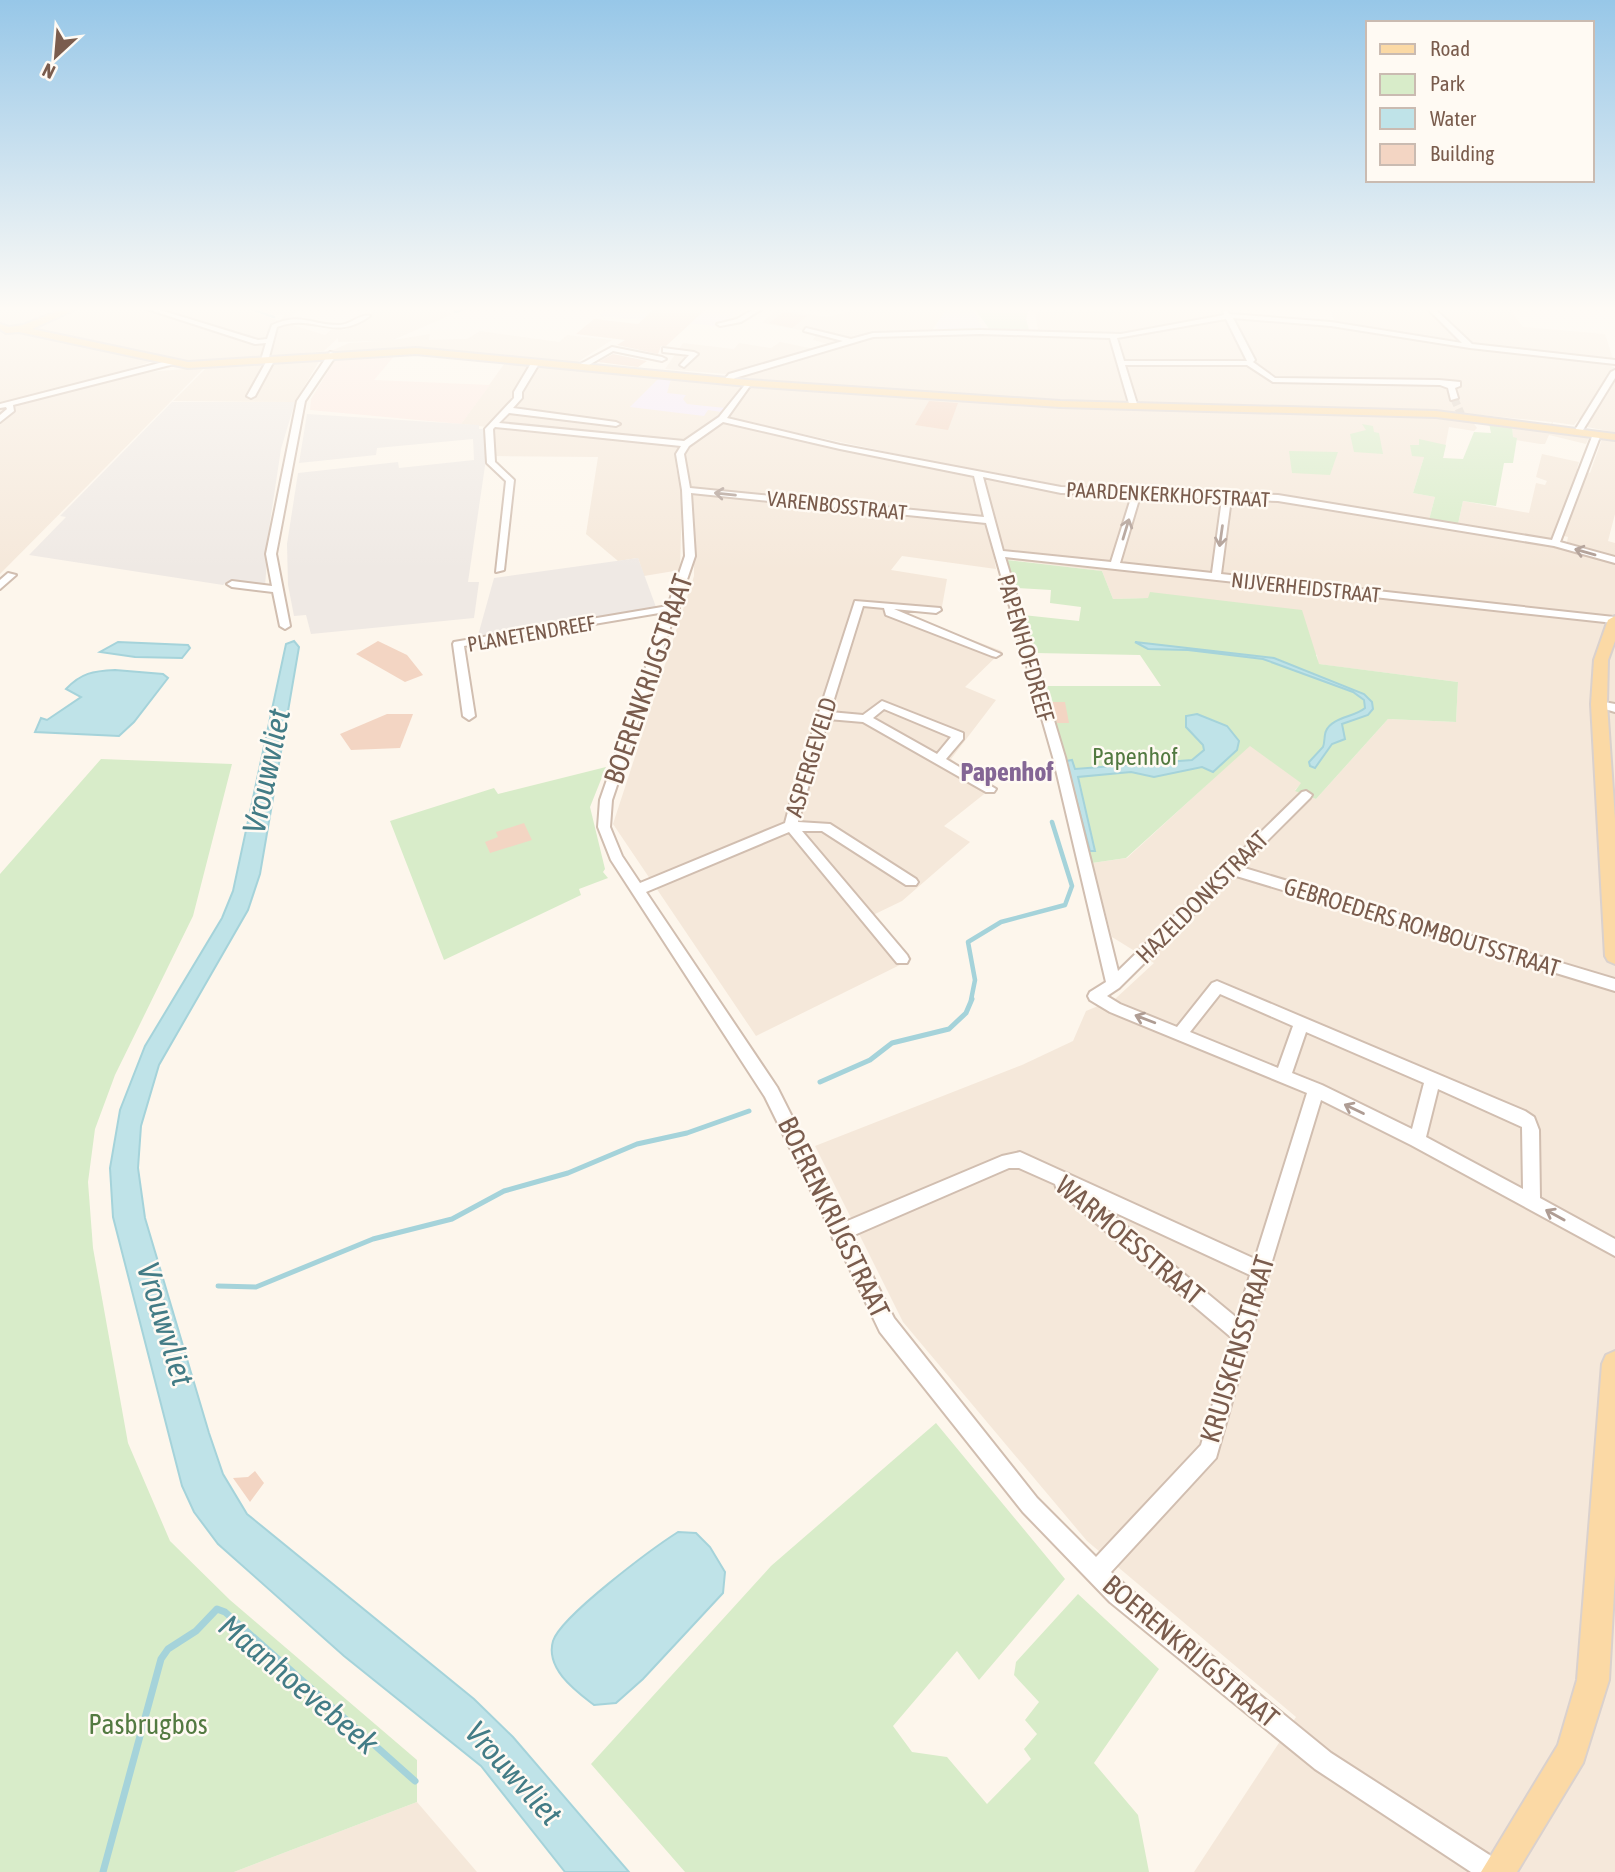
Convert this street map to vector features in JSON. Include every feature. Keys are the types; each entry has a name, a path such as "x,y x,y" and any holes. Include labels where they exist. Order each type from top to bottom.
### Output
{"main road":[{"path":"963,396 1134,407 1370,410 1462,415 1615,437"},
{"path":"1615,620 1601,660 1607,706 1615,956"},
{"path":"1498,1872 1572,1752 1593,1680 1607,1610 1615,1364"}],"street":[{"path":"4,405 37,396"},
{"path":"285,626 271,554 301,401 304,396"},
{"path":"499,570 510,480 491,463 489,429 518,396"},
{"path":"495,425 686,444 722,419 738,396"},
{"path":"1131,396 1134,407"},
{"path":"1579,430 1600,396"},
{"path":"0,420 11,409 4,405"},
{"path":"507,410 616,424"},
{"name":"PAARDENKERKHOFSTRAAT","path":"722,419 1061,490 1278,498 1555,543 1615,560"},
{"path":"1555,543 1597,434"},
{"name":"BOERENKRIJGSTRAAT","path":"686,444 680,454 686,490 690,556 606,800 604,827 616,857 771,1092 887,1325 1030,1505 1118,1594 1323,1760 1493,1872"},
{"name":"PAPENHOFDREEF","path":"978,474 988,520 1028,647 1114,984"},
{"name":"VARENBOSSTRAAT","path":"686,490 988,520"},
{"path":"1115,565 1137,492"},
{"path":"1216,577 1227,495"},
{"name":"NIJVERHEIDSTRAAT","path":"998,553 1615,620"},
{"path":"0,586 11,575"},
{"path":"232,584 279,590"},
{"name":"ASPERGEVELD","path":"637,890 791,826 859,603 936,610"},
{"path":"889,606 890,613 996,654"},
{"name":"PLANETENDREEF","path":"470,716 458,645 674,608"},
{"path":"866,719 883,704 959,736 938,760"},
{"path":"824,715 866,719 990,789"},
{"name":"HAZELDONKSTRAAT","path":"1181,1033 1115,1008 1095,996 1114,984 1306,795"},
{"path":"791,826 825,827 911,882"},
{"path":"791,826 902,959"},
{"name":"GEBROEDERS ROMBOUTSSTRAAT","path":"1230,869 1615,985"},
{"path":"1531,1202 1531,1130 1528,1122 1433,1078 1217,987 1181,1033 1283,1075 1417,1140 1615,1248"},
{"path":"1283,1075 1302,1022"},
{"path":"1417,1140 1433,1078"},
{"name":"KRUISKENSSTRAAT","path":"1096,1572 1209,1451 1260,1271 1316,1090"},
{"name":"WARMOESSTRAAT","path":"839,1233 1008,1161 1020,1160 1260,1271"},
{"name":"WARMOESSTRAAT","path":"1049,1172 1243,1335"}],"shaded area":[{"path":"0,396 33,396 0,405"},
{"path":"45,396 176,396 0,574 0,408"},
{"path":"178,396 298,396 295,402 173,401"},
{"path":"313,396 482,396 461,424 310,410"},
{"path":"481,396 735,396 721,417 678,449 676,468 682,493 680,570 644,576 638,558 618,561 586,534 598,457 495,456 492,430 496,428 461,424"},
{"path":"641,396 685,396 683,399 687,404 725,408 722,412 708,410 704,416 630,407"},
{"path":"742,396 1615,396 1615,514 1608,541 1615,543 1615,556 1567,542 1568,537 1554,533 1549,540 1458,524 1463,501 1529,513 1536,483 1545,485 1547,481 1536,477 1542,454 1579,462 1577,469 1590,473 1602,439 1612,441 1613,432 1587,427 1590,421 1579,419 1574,425 1553,422 1551,429 1589,437 1586,444 1549,435 1545,444 1540,444 1516,440 1513,437 1512,425 1549,429 1552,422 1419,409 1422,417 1473,422 1477,428 1474,431 1449,427 1443,458 1424,457 1413,493 1435,497 1429,520 1268,494 1058,488 726,418"},
{"path":"172,402 295,402 281,449 270,522 265,586 228,581 223,585 29,555 66,517 60,516"},
{"path":"307,414 479,425 479,429 485,429 486,459 468,582 479,582 474,618 311,634 306,615 294,616 288,585 287,544 298,473 398,462 399,468 474,460 473,439 377,448 376,455 299,463"},
{"path":"725,423 829,446 1085,492 1284,502 1556,547 1615,562 1615,1872 1194,1872 1296,1717 1087,1541 903,1322 815,1146 1022,1065 1073,1041 1086,1011 1115,999 1154,963 1112,937 1092,863 1127,858 1250,745 1302,783 1295,790 1316,799 1388,719 1456,722 1458,682 1318,664 1317,655 1148,598 1113,599 1102,571 994,558 996,569 902,556 891,570 947,579 941,612 908,609 909,616 1002,651 965,687 996,700 951,759 993,787 944,826 970,842 902,901 873,915 912,959 756,1036 613,824 694,576 694,537 685,449"},
{"path":"638,558 656,607 477,639 494,578"},
{"path":"417,1802 477,1872 234,1872"}],"green space":[{"path":"1489,423 1512,425 1513,437 1517,438 1513,463 1504,463 1496,506 1463,501 1458,524 1429,520 1435,497 1413,493 1424,457 1412,456 1410,445 1419,445 1419,439 1446,445 1443,458 1463,459 1474,432 1491,433"},
{"path":"1362,424 1373,426 1374,432 1379,433 1383,454 1354,452 1350,434 1366,430"},
{"path":"1289,451 1338,452 1330,475 1292,473"},
{"name":"Papenhof","path":"1007,560 1102,571 1113,599 1148,598 1150,592 1302,610 1319,664 1458,682 1456,722 1388,719 1316,799 1295,791 1301,783 1250,746 1126,858 1092,863 1046,686 1161,686 1140,655 1035,653 1023,615 1079,621 1081,607 1050,603 1051,590 1017,588"},
{"name":"Pasbrugbos","path":"101,759 232,764 193,916 115,1075 95,1129 88,1182 93,1248 128,1443 170,1541 230,1600 417,1760 417,1802 234,1872 0,1872 0,874"},
{"path":"606,767 590,807 605,869 603,872 608,878 579,889 581,895 444,960 390,821 494,788 498,794"},
{"path":"936,1423 1065,1579 979,1680 957,1651 893,1726 912,1752 947,1757 987,1804 1031,1759 1024,1749 1037,1734 1025,1720 1039,1702 1014,1675 1016,1662 1078,1594 1159,1669 1094,1763 1138,1815 1149,1872 685,1872 591,1764 771,1566"}],"water":[{"name":"Vrouwvliet","path":"294,641 299,647 260,874 248,910 159,1065 141,1126 138,1168 145,1218 223,1474 247,1514 474,1699 513,1737 629,1872 565,1872 481,1766 344,1656 218,1544 194,1512 182,1486 113,1217 110,1168 120,1110 145,1046 222,918 233,891 286,644"},
{"path":"118,642 188,645 190,648 182,658 135,657 100,652"},
{"path":"1135,642 1274,658 1364,694 1372,702 1373,709 1368,715 1342,724 1345,739 1332,744 1315,768 1310,766 1309,762 1323,747 1329,726 1365,708 1364,700 1353,692 1263,659 1188,650 1148,649"},
{"path":"115,670 163,674 168,678 134,722 119,736 35,732 41,718 47,720 81,697 66,689 77,679 94,672"},
{"path":"1197,714 1227,726 1239,741 1237,750 1213,772 1202,767 1154,777 1131,772 1078,777 1095,851 1090,851 1066,761 1072,760 1075,769 1192,760 1204,750 1203,745 1186,727 1186,716"},
{"path":"678,1532 696,1533 710,1547 725,1572 723,1593 643,1679 616,1703 594,1705 571,1686 558,1670 552,1651 553,1641 572,1616 589,1600"}],"building":[{"path":"929,401 958,403 948,430 915,425"},
{"path":"378,641 407,655 423,675 405,682 356,654"},
{"path":"1051,702 1065,702 1069,723 1057,723"},
{"path":"387,714 413,714 400,748 351,750 340,734"},
{"path":"524,823 532,840 490,853 485,842 498,837 496,832"},
{"path":"255,1471 264,1483 250,1502 233,1478 248,1477"}],"waterway":[{"path":"971,1000 975,980 968,942 1001,922 1065,905 1072,886 1052,822"},
{"path":"820,1082 870,1060 892,1043 949,1029 966,1013 972,999"},
{"path":"218,1286 256,1287 373,1239 452,1219 504,1191 568,1173 637,1144 687,1133 749,1111"},
{"name":"Maanhoevebeek","path":"103,1872 161,1659 168,1649 196,1631 217,1609 225,1612 415,1781"}],"tunnel":[{"path":"1454,398 1461,414"}],"district":[{"name":"Papenhof","path":"1007,772"}]}
